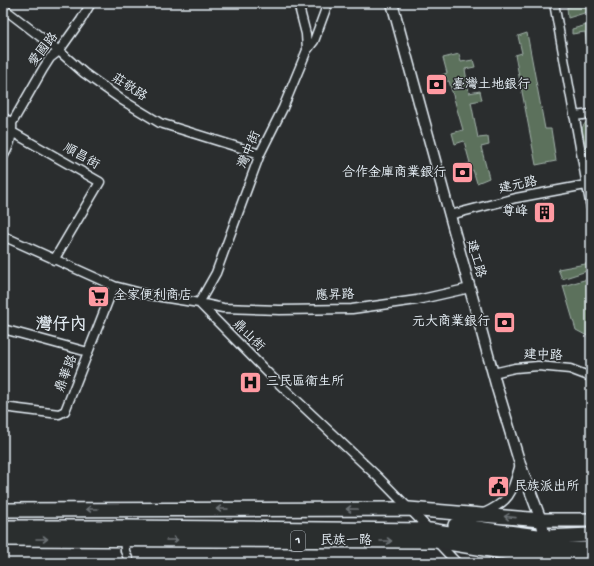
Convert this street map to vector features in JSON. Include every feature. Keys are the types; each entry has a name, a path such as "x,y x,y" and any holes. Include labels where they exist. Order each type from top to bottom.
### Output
{"main road":[{"path":"3,510 409,509 541,520 591,520"},
{"name":"民族一路","path":"3,519 429,531 548,542 565,549 591,549"},
{"name":"民族一路","path":"3,527 124,533"},
{"name":"民族一路","path":"3,539 124,533 429,531 557,562 591,561"},
{"name":"民族一路","path":"548,542 558,537 591,536"}],"street":[{"name":"愛國路","path":"3,157 7,150 12,132 12,122 42,69 50,58 59,51 82,20 91,3"},
{"name":"灣中街","path":"199,303 216,273 260,154 283,108 307,50 306,34 298,3"},
{"path":"307,50 314,41 328,3"},
{"name":"建工路","path":"392,3 493,373 520,464 548,542 557,562"},
{"path":"554,3 574,116 589,184 591,208"},
{"name":"莊敬路","path":"3,8 122,100 160,122 260,154"},
{"path":"574,116 591,114"},
{"path":"3,117 12,122"},
{"name":"順昌街","path":"12,132 100,182 54,260"},
{"name":"建元路","path":"450,214 516,198 589,184"},
{"path":"3,236 114,286 150,295 199,303"},
{"name":"鼎華路","path":"3,407 59,414 66,411 114,286"},
{"name":"應昇路","path":"199,303 223,308 352,309 417,300 470,288"},
{"name":"鼎山街","path":"199,303 274,379 380,479 457,563"},
{"path":"3,329 88,352"},
{"name":"建中路","path":"493,373 515,368 538,366 570,369 591,377"},
{"path":"481,514 493,509 505,501 513,489 520,464"},
{"path":"541,520 558,537 572,562"},
{"path":"124,533 125,551 130,563"}],"green space":[{"path":"580,3 591,3 591,11 568,18 567,7"},
{"path":"591,24 591,72 585,32 572,34 572,29"},
{"path":"527,33 545,129 551,129 556,161 536,165 515,55 522,53 518,36"},
{"path":"459,54 461,62 473,60 475,67 465,69 469,93 480,91 482,100 471,102 478,138 488,137 489,145 481,147 489,178 477,183 473,170 465,173 463,165 470,163 464,141 455,144 452,133 463,130 449,81 444,82 442,75 447,73 443,58"},
{"path":"591,121 591,167 589,166 582,128 586,122"},
{"path":"591,263 590,270 562,279 558,269"},
{"path":"591,278 591,338 576,330 563,286"}],"place":[{"name":"臺灣土地銀行","path":"437,85"},
{"name":"合作金庫商業銀行","path":"462,173"},
{"name":"尊峰","path":"544,212"},
{"name":"全家便利商店","path":"99,296"},
{"name":"元大商業銀行","path":"505,322"},
{"name":"三民區衛生所","path":"251,382"},
{"name":"民族派出所","path":"498,487"}],"district":[{"name":"灣仔內","path":"61,326"}]}
